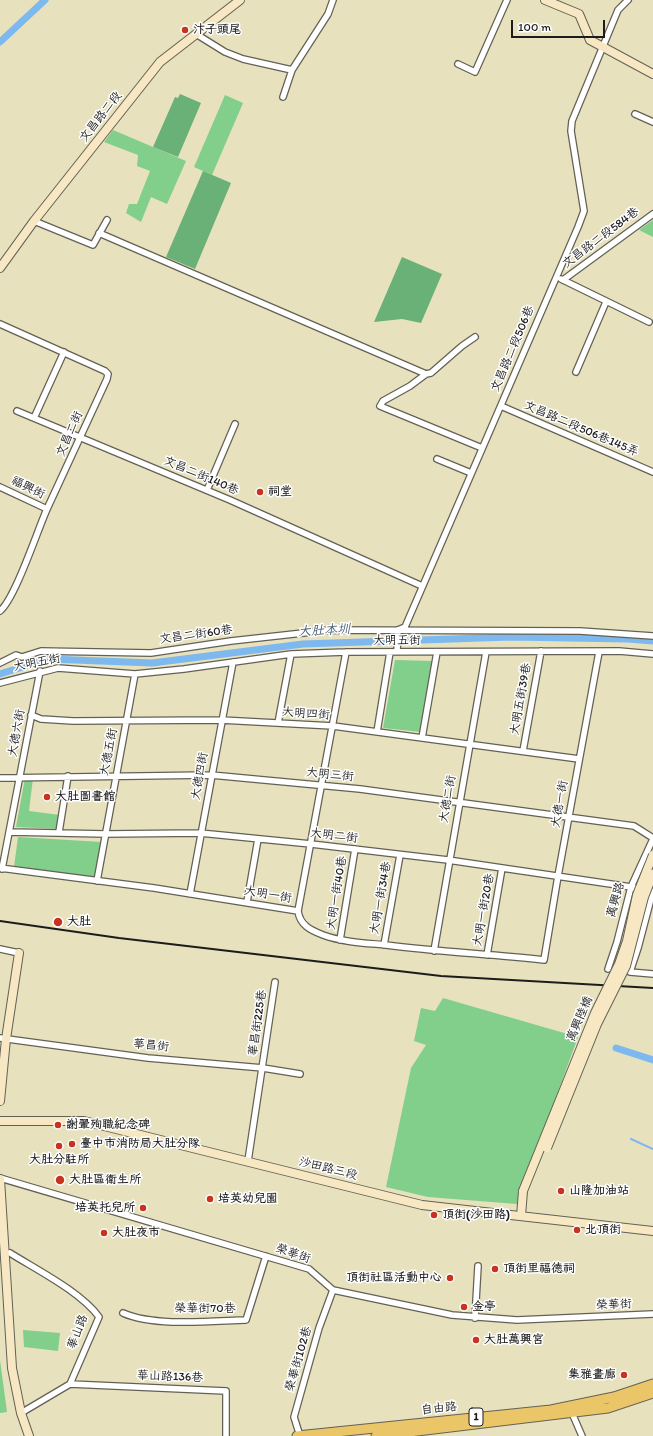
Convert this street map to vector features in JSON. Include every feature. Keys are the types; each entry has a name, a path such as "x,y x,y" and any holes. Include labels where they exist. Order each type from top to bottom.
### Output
{"main road":[{"name":"自由路","path":"299,1436 551,1410 614,1397 653,1384"},
{"name":"自由路","path":"376,1436 608,1408 653,1393"}],"street":[{"name":"文昌路二段","path":"0,268 34,221 160,62 240,0"},
{"path":"283,97 292,70 328,14 333,0"},
{"path":"458,64 475,72 507,0"},
{"path":"545,0 579,14 590,40 653,74"},
{"name":"文昌路二段506巷","path":"398,630 405,626 584,211 571,131 572,121 618,10 628,0"},
{"path":"196,34 225,52 243,59 292,70"},
{"path":"635,114 653,122"},
{"name":"文昌路二段584巷","path":"563,280 653,214"},
{"path":"34,221 93,245 107,220"},
{"path":"99,233 426,374"},
{"path":"555,277 649,322"},
{"path":"576,372 606,302"},
{"name":"文昌二街","path":"0,324 64,352 108,374 47,509 24,568 10,596 0,610"},
{"path":"475,337 462,346 432,373 426,374 410,386 382,401 380,406 482,448"},
{"path":"34,418 64,352"},
{"name":"文昌路二段506巷145弄","path":"501,406 653,472"},
{"name":"文昌二街140巷","path":"17,411 207,490 422,586"},
{"path":"207,490 235,424"},
{"path":"437,459 471,473"},
{"name":"福興街","path":"0,487 47,509"},
{"name":"文昌二街60巷","path":"0,663 16,655 22,657 41,651 151,654 231,641 330,630 580,631 653,636"},
{"path":"397,652 398,630"},
{"name":"大明五街39巷","path":"523,751 541,651"},
{"name":"大明五街","path":"0,683 40,671 58,668 135,674 184,669 291,654 346,652 619,651 653,654"},
{"path":"298,911 346,652"},
{"path":"377,732 390,652"},
{"path":"422,738 437,652"},
{"name":"大德二街","path":"434,951 448,860 486,652"},
{"name":"大德一街","path":"544,960 568,818 599,652"},
{"path":"278,723 291,654"},
{"name":"大德四街","path":"190,894 200,833 233,662"},
{"name":"大德六街","path":"1,869 40,671"},
{"name":"大德五街","path":"97,881 135,674"},
{"name":"大明四街","path":"31,715 41,720 221,720 333,726 579,759"},
{"name":"大明三街","path":"0,778 20,776 211,775 322,784 634,826 653,839"},
{"path":"59,832 68,776"},
{"name":"大明二街","path":"9,832 106,834 200,833 448,860 631,887 653,892"},
{"path":"247,902 258,839"},
{"name":"萬興路","path":"608,969 617,942 631,887 653,839"},
{"name":"大明一街40巷","path":"340,940 355,850"},
{"name":"大明一街34巷","path":"384,945 400,855"},
{"name":"萬興陸橋","path":"526,1192 595,1013 619,964 627,941 637,894 653,855"},
{"name":"大明一街20巷","path":"487,955 502,868"},
{"name":"大明一街","path":"1,869 247,902 298,911 300,920 303,924 323,935 340,940 434,951 544,960"},
{"name":"萬興陸橋","path":"526,1192 597,1024 626,966 644,897 653,874"},
{"path":"653,892 630,972 653,974"},
{"path":"617,942 638,948"},
{"path":"0,949 19,953 3,1038 0,1102"},
{"name":"華昌街225巷","path":"248,1161 275,982"},
{"name":"華昌街","path":"3,1038 148,1058 263,1068 300,1074"},
{"name":"沙田路三段","path":"0,1120 84,1122 248,1161 422,1205 653,1231"},
{"path":"0,1179 12,1368 21,1413 29,1436"},
{"name":"榮華街","path":"0,1179 309,1269 333,1290 452,1315 475,1318 517,1320 653,1314"},
{"path":"521,1216 526,1192"},
{"name":"華山路","path":"10,1253 77,1296 92,1307 99,1317 70,1384"},
{"name":"榮華街70巷","path":"123,1313 130,1316 159,1320 246,1320 266,1256"},
{"path":"475,1318 478,1266"},
{"name":"榮華街102巷","path":"299,1436 294,1416 319,1328 333,1290"},
{"path":"21,1413 70,1384"},
{"name":"華山路136巷","path":"70,1384 226,1391 226,1436"},
{"path":"572,1413 582,1436"}],"green space":[{"path":"180,94 201,103 178,157 153,147 175,97 178,98"},
{"path":"225,95 243,103 212,175 194,167"},
{"path":"113,130 186,161 167,204 151,197 141,222 126,213 129,204 137,204 150,171 137,166 138,155 104,142"},
{"path":"203,171 231,183 195,269 166,257"},
{"path":"653,220 653,237 639,230"},
{"path":"402,257 442,274 421,323 402,319 374,322"},
{"path":"395,660 434,661 421,732 383,728"},
{"path":"25,778 33,778 29,811 60,815 59,829 16,827"},
{"path":"18,837 102,842 97,877 14,867"},
{"path":"443,998 578,1037 517,1204 428,1197 386,1187 411,1068 426,1045 414,1041 421,1008 435,1011"},
{"path":"23,1330 60,1333 58,1351 24,1347"},
{"path":"0,1360 7,1412 0,1413"}],"waterway":[{"path":"0,42 45,0"},
{"name":"大肚本圳","path":"0,674 49,659 152,663 303,644 511,637 628,639 653,641"},
{"path":"616,1048 653,1060"},
{"path":"631,1139 653,1149"}],"railway":[{"path":"0,921 119,938 441,976 653,988"}],"place":[{"name":"汴子頭尾","path":"185,30"},
{"name":"祠堂","path":"260,492"},
{"name":"大肚圖書館","path":"47,797"},
{"name":"大肚","path":"58,922"},
{"name":"謝翬殉職紀念碑","path":"58,1125"},
{"name":"臺中市消防局大肚分隊","path":"72,1144"},
{"name":"大肚分駐所","path":"59,1146"},
{"name":"大肚區衛生所","path":"60,1180"},
{"name":"山隆加油站","path":"561,1191"},
{"name":"培英幼兒園","path":"210,1199"},
{"name":"培英托兒所","path":"143,1208"},
{"name":"頂街(沙田路)","path":"434,1215"},
{"name":"北頂街","path":"577,1230"},
{"name":"大肚夜市","path":"104,1233"},
{"name":"頂街里福德祠","path":"495,1269"},
{"name":"頂街社區活動中心","path":"450,1278"},
{"name":"金亭","path":"464,1307"},
{"name":"大肚萬興宮","path":"476,1340"},
{"name":"集雅畫廊","path":"624,1375"}]}
